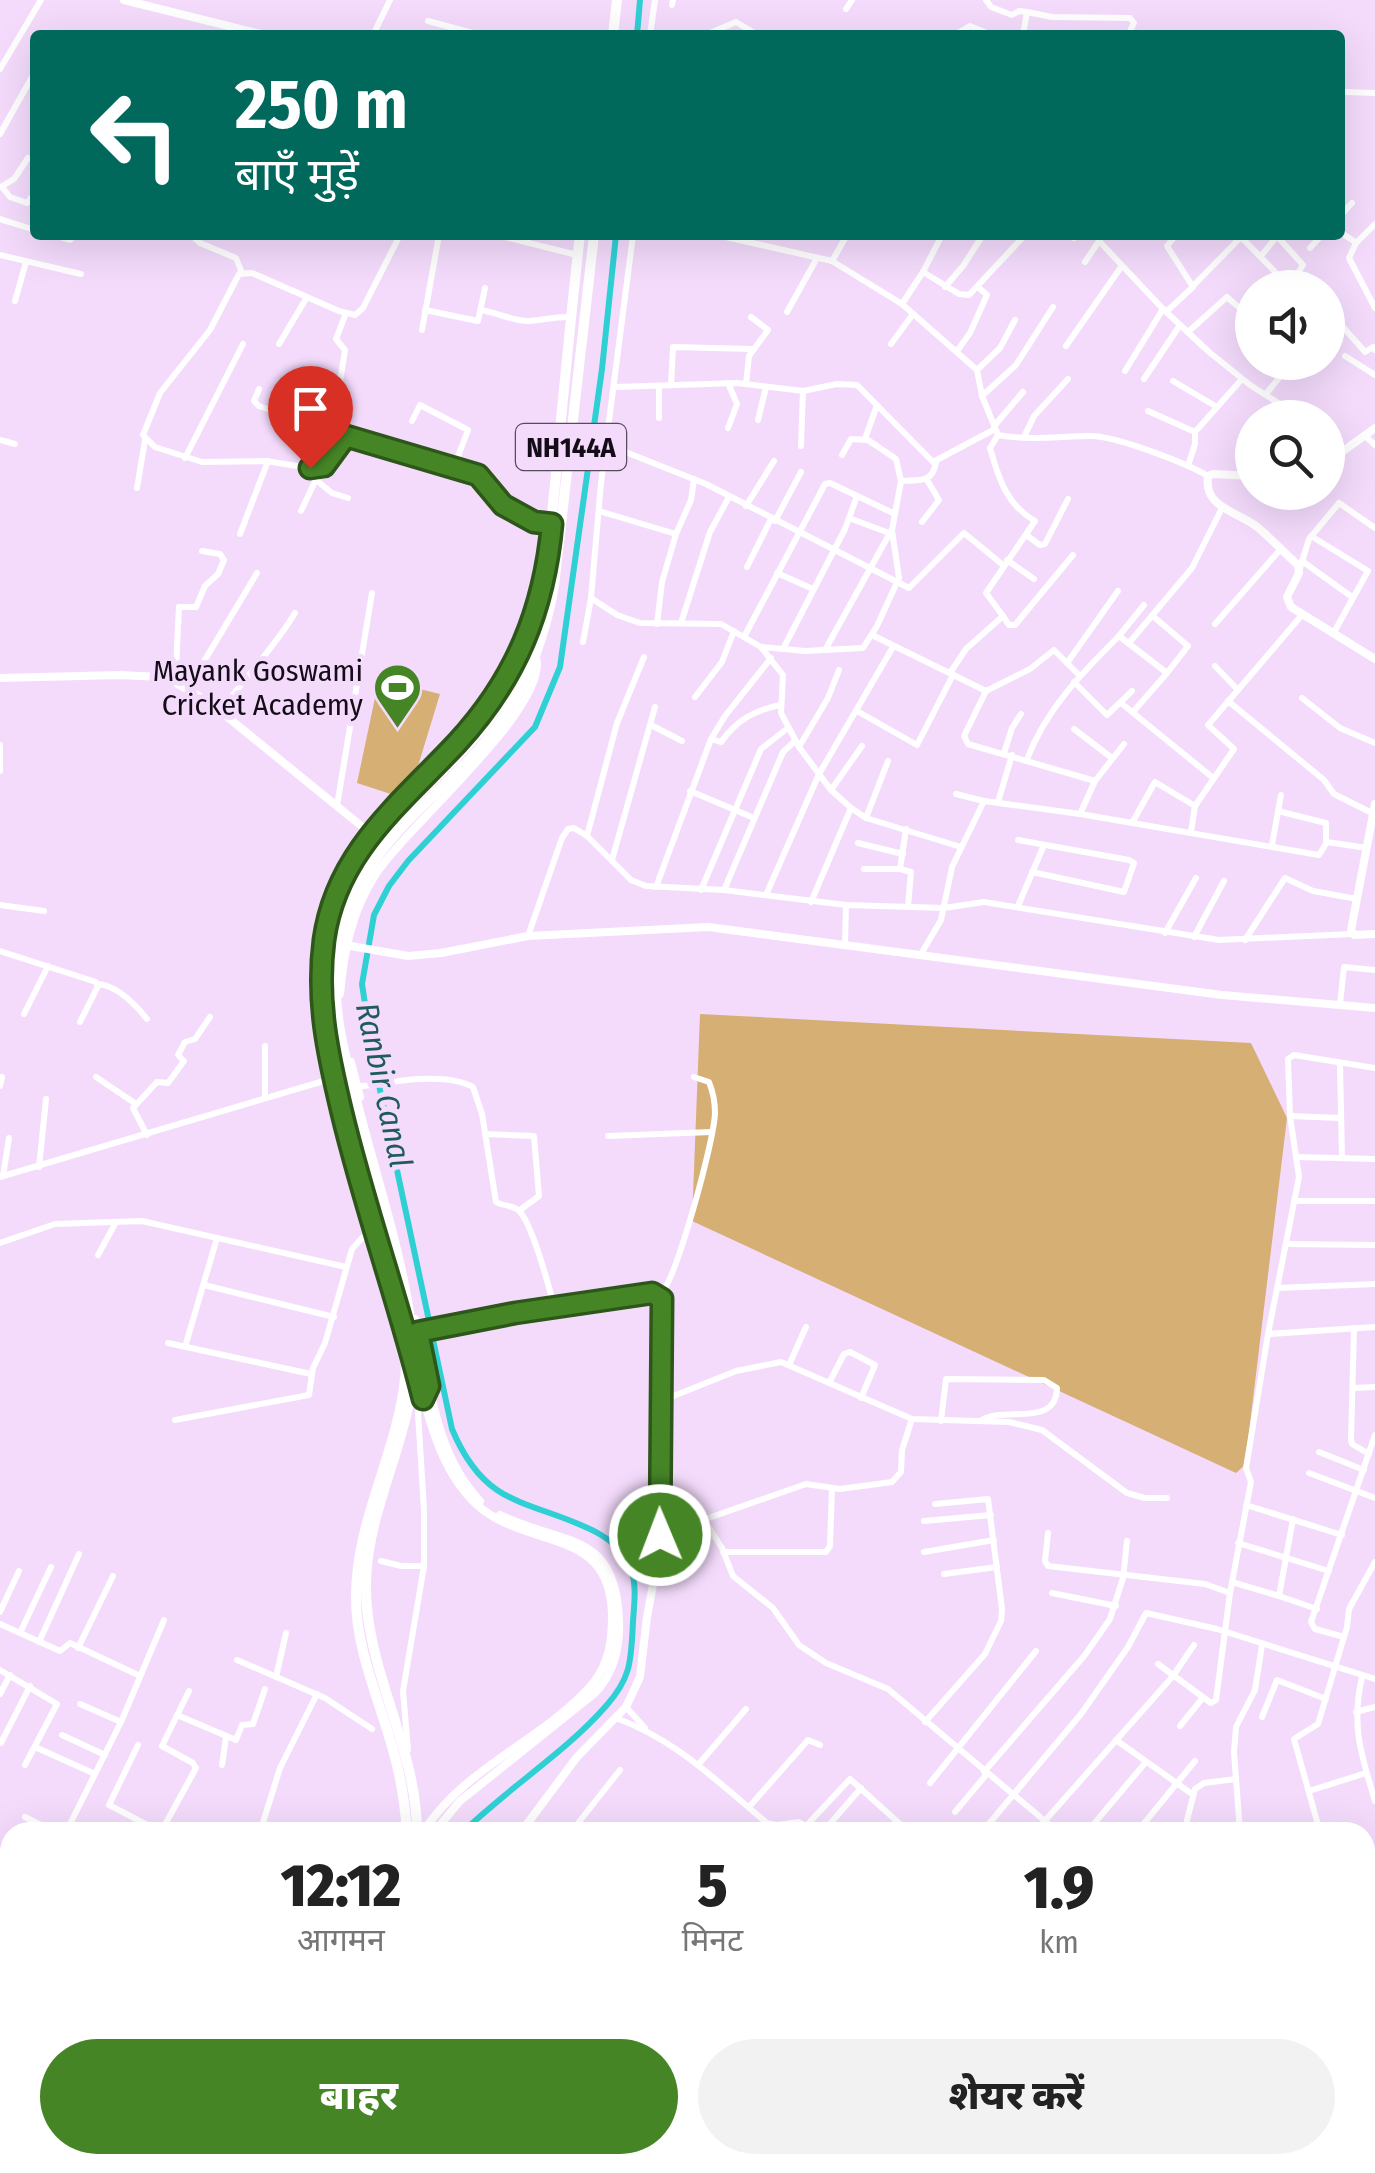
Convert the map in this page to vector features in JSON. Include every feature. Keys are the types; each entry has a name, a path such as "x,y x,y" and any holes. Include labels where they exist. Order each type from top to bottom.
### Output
{"highway":[{"path":"614,30 617,3"},
{"path":"405,1822 393,1750 362,1646 356,1595 366,1522 402,1398 406,1375 404,1340 399,1303 329,1020 328,966 339,912 357,871 383,834 494,715 510,687 528,636 544,586 579,240"},
{"name":"NH144A","path":"418,1822 414,1791 376,1663 366,1593 370,1542 409,1412 414,1344 406,1295 338,1024 337,963 352,903 382,848 488,738 519,694 546,628 593,240"}],"street":[{"path":"0,69 41,0"},
{"path":"124,0 228,30"},
{"path":"375,30 390,0"},
{"path":"651,30 655,0"},
{"path":"846,9 852,0"},
{"path":"986,0 991,8 1012,15 1020,11 1052,17 1130,18 1134,24 1131,30"},
{"path":"1024,30 1028,12"},
{"path":"428,21 461,30"},
{"path":"718,30 736,22 750,30"},
{"path":"0,134 30,81"},
{"path":"1345,92 1375,93"},
{"path":"28,158 14,180 1,187 10,197 27,204 30,200"},
{"path":"1345,210 1352,202"},
{"path":"0,219 30,228"},
{"path":"1375,224 1356,242 1349,258 1375,308"},
{"path":"1345,235 1356,242"},
{"path":"197,240 236,258 242,273"},
{"path":"137,488 144,426 160,393 210,330 233,281 242,273 252,273 355,314 364,308 398,240"},
{"path":"422,330 438,240"},
{"path":"516,240 577,255"},
{"path":"539,246 540,240"},
{"path":"583,642 632,240"},
{"path":"739,240 832,261 902,304 977,370 982,396 996,430"},
{"path":"832,261 844,240"},
{"path":"902,304 939,240"},
{"path":"945,286 980,240"},
{"path":"923,272 965,296 978,287 1020,240"},
{"path":"1085,262 1100,240"},
{"path":"1102,240 1122,267 1165,311 1235,373"},
{"path":"1164,240 1193,287"},
{"path":"1168,246 1172,240"},
{"path":"1125,371 1165,311 1236,240"},
{"path":"1244,240 1271,270"},
{"path":"1261,256 1274,240"},
{"path":"1282,240 1303,265 1300,270"},
{"path":"1310,248 1317,240"},
{"path":"0,256 81,274"},
{"path":"787,312 817,258"},
{"path":"15,302 26,262"},
{"path":"1066,346 1122,267"},
{"path":"957,351 970,334 986,295 978,287"},
{"path":"426,310 477,321 485,288"},
{"path":"279,344 307,296"},
{"path":"1188,332 1227,297 1235,304"},
{"path":"982,396 1016,365 1053,308"},
{"path":"481,310 523,322 556,316 571,318"},
{"path":"332,431 345,350 336,339 346,313"},
{"path":"891,344 913,314"},
{"path":"746,384 752,350 768,329 751,317"},
{"path":"977,370 1000,348 1014,320"},
{"path":"1144,379 1180,324"},
{"path":"1345,329 1365,352 1373,347 1375,350"},
{"path":"185,458 243,344"},
{"path":"671,385 674,346 752,350"},
{"path":"1345,356 1375,375"},
{"path":"1024,437 1034,416 1068,379"},
{"path":"1188,466 1195,432 1241,380"},
{"path":"1244,380 1275,400"},
{"path":"1266,394 1277,380"},
{"path":"1172,382 1218,407"},
{"path":"616,387 728,383 802,390 851,384 862,388 925,456 936,462"},
{"path":"728,383 737,404 728,428"},
{"path":"659,386 660,418"},
{"path":"758,420 766,387"},
{"path":"259,389 256,404 480,476 506,506 534,522 552,524"},
{"path":"801,446 802,390"},
{"path":"1023,392 996,430 990,451 1000,482 1023,516 1034,519 986,593 1010,625 1015,624 1072,555"},
{"path":"412,421 420,405 468,430 454,467"},
{"path":"865,438 878,405"},
{"path":"1148,411 1195,432"},
{"path":"1345,448 1375,428"},
{"path":"902,481 927,480 936,462 996,430 1024,437 1098,436 1208,476 1235,476"},
{"path":"302,511 321,468 346,436"},
{"path":"1364,436 1375,445"},
{"path":"825,650 890,531 902,481 896,459 865,438 850,440 842,455"},
{"path":"0,440 14,444"},
{"path":"145,440 185,458 208,463 268,461 321,468"},
{"path":"608,445 694,479 898,584 912,586 964,533 1034,579"},
{"path":"746,506 774,460"},
{"path":"240,534 268,461"},
{"path":"747,567 801,472"},
{"path":"1208,476 1208,486 1222,508 1254,525 1279,551 1352,597"},
{"path":"657,624 662,582 691,500 694,479"},
{"path":"316,480 332,493 348,498"},
{"path":"922,522 939,498 927,480"},
{"path":"744,637 826,484 895,514"},
{"path":"783,649 857,496"},
{"path":"681,622 710,532 729,497"},
{"path":"1026,535 1045,544 1068,499"},
{"path":"1374,656 1302,615 1286,600 1311,536 1340,502 1375,528"},
{"path":"1129,643 1198,560 1222,508"},
{"path":"598,511 676,534"},
{"path":"849,518 890,531"},
{"path":"760,647 860,650 898,584 899,568 890,531"},
{"path":"1311,536 1368,570 1332,634"},
{"path":"171,680 176,668 180,607 196,607 205,586 218,574 224,560 220,554 202,551"},
{"path":"1215,624 1279,551"},
{"path":"778,572 814,589"},
{"path":"188,688 258,574"},
{"path":"1067,664 1118,591"},
{"path":"337,806 372,593"},
{"path":"591,598 630,620 657,624 715,622 760,647 784,675 780,705 788,728 819,774 850,808 866,818 961,847"},
{"path":"1026,758 1049,712 1144,604"},
{"path":"220,711 271,650 295,613"},
{"path":"1190,832 1196,806 1212,777 1234,750 1208,726 1302,615"},
{"path":"857,712 916,745 966,649 1003,616"},
{"path":"1133,712 1188,646 1154,616"},
{"path":"695,697 722,662 734,631"},
{"path":"872,635 986,691"},
{"path":"429,1822 465,1785 586,1692 608,1659 612,1626 609,1585 601,1567 586,1554 507,1525 477,1505 446,1462 423,1399 334,1078 322,1014 324,938 350,862 370,833 484,711 528,636"},
{"path":"1119,636 1167,674"},
{"path":"766,895 819,774 894,647"},
{"path":"1095,782 1026,758 968,744 964,739 986,691 1030,668 1054,650 1105,715 1132,691"},
{"path":"442,1822 460,1801 601,1687 616,1656 619,1626 614,1580 595,1553 584,1546 505,1518 472,1492 446,1448 361,1087 340,1014 358,907 382,864 504,729 538,674 536,656"},
{"path":"587,836 617,724 644,657"},
{"path":"656,888 711,738 770,658"},
{"path":"1215,666 1238,690"},
{"path":"724,890 785,748 797,744 823,708 839,670"},
{"path":"0,678 120,675 171,680 220,711 370,833"},
{"path":"1302,698 1340,728 1375,743"},
{"path":"1228,702 1324,780 1334,794 1374,808 1352,934"},
{"path":"1121,703 1212,777"},
{"path":"711,738 721,742 731,728 752,713 780,705"},
{"path":"612,860 655,707"},
{"path":"998,802 1012,728 1022,714"},
{"path":"650,725 682,741"},
{"path":"701,890 761,749 788,728"},
{"path":"1074,729 1112,758"},
{"path":"1080,814 1095,782 1124,744"},
{"path":"0,745 0,771"},
{"path":"832,790 862,746"},
{"path":"866,818 888,762"},
{"path":"1132,823 1155,782 1196,806"},
{"path":"690,792 754,818"},
{"path":"956,794 1318,855 1326,843 1327,823 1278,811"},
{"path":"1272,845 1281,796"},
{"path":"921,954 937,930 950,874 984,801"},
{"path":"811,902 850,808"},
{"path":"528,936 565,832 574,828 631,880 656,888 724,890 846,905 944,908 973,902 1018,906 1194,938 1244,940 1375,934"},
{"path":"900,869 906,829"},
{"path":"1018,840 1132,860 1123,892 1032,872"},
{"path":"858,843 903,854"},
{"path":"1326,843 1367,848"},
{"path":"1018,906 1044,845"},
{"path":"864,868 911,872 908,906"},
{"path":"1165,933 1196,878"},
{"path":"1244,940 1285,878 1313,891 1357,899"},
{"path":"1194,938 1224,881"},
{"path":"845,945 846,905"},
{"path":"0,906 44,911"},
{"path":"349,946 408,956 528,936 708,927 1222,995 1375,1008"},
{"path":"0,951 105,984 125,996 147,1019"},
{"path":"24,1014 48,966"},
{"path":"1340,1004 1344,967 1375,970"},
{"path":"80,1022 98,984"},
{"path":"147,1135 132,1110 156,1082 168,1082 184,1061 178,1054 185,1042 196,1038 210,1016"},
{"path":"265,1046 266,1098"},
{"path":"1158,1664 1201,1700 1213,1703 1218,1696 1230,1593 1250,1482 1246,1471 1299,1177 1290,1116 1290,1057 1375,1068"},
{"path":"1340,1065 1342,1158"},
{"path":"9,1138 2,1177 354,1071"},
{"path":"96,1077 136,1104"},
{"path":"660,1296 671,1282 715,1115 712,1087 705,1079 694,1077"},
{"path":"361,1087 395,1080 453,1080 470,1084 479,1099 496,1202 520,1210 541,1255 554,1308"},
{"path":"39,1167 46,1099"},
{"path":"1290,1116 1342,1118"},
{"path":"608,1136 712,1132"},
{"path":"485,1134 531,1134 534,1138 539,1196 520,1210"},
{"path":"1297,1157 1375,1159"},
{"path":"1294,1201 1375,1201"},
{"path":"98,1255 116,1222"},
{"path":"0,1243 47,1226 151,1222 346,1266"},
{"path":"174,1420 305,1398 310,1393 311,1374 334,1318 356,1241 394,1234"},
{"path":"185,1347 218,1238"},
{"path":"1286,1244 1375,1245"},
{"path":"1278,1288 1375,1284"},
{"path":"204,1285 334,1318"},
{"path":"418,1332 652,1293 660,1296"},
{"path":"528,1822 577,1757 626,1707 642,1669 660,1535 660,1296"},
{"path":"789,1365 806,1327"},
{"path":"1268,1334 1375,1327"},
{"path":"1354,1328 1351,1440 1370,1459"},
{"path":"168,1343 311,1374"},
{"path":"829,1383 844,1354 850,1352 875,1365 861,1398"},
{"path":"660,1402 736,1371 768,1362 789,1365 912,1419 1009,1422 1042,1430 1127,1493 1167,1498"},
{"path":"941,1421 943,1382 948,1378 1044,1380 1057,1388 1054,1402 1042,1412 992,1414 981,1420"},
{"path":"418,1822 403,1699 424,1566 418,1413 429,1386"},
{"path":"1353,1388 1375,1386"},
{"path":"660,1535 806,1484 872,1487 896,1480 912,1419"},
{"path":"1344,1637 1313,1628 1311,1622 1370,1459 1375,1434"},
{"path":"1319,1452 1365,1470"},
{"path":"1309,1473 1375,1498"},
{"path":"723,1552 826,1552 830,1546 832,1488"},
{"path":"925,1722 984,1654 1002,1615 987,1498 934,1504"},
{"path":"1246,1505 1342,1536"},
{"path":"924,1521 991,1514"},
{"path":"1279,1596 1292,1519"},
{"path":"704,1520 733,1576 773,1608 799,1645 826,1663 888,1688 1045,1822 1172,1676 1194,1644"},
{"path":"1048,1533 1048,1566 1205,1584 1230,1593"},
{"path":"924,1552 994,1540"},
{"path":"955,1812 1085,1655 1116,1606 1128,1541"},
{"path":"1238,1543 1329,1571"},
{"path":"39,1642 80,1554"},
{"path":"381,1560 401,1566 424,1566"},
{"path":"1317,1822 1294,1739 1316,1727 1349,1609 1375,1562"},
{"path":"20,1633 51,1567"},
{"path":"944,1574 997,1567"},
{"path":"0,1612 19,1571"},
{"path":"78,1648 113,1576"},
{"path":"1232,1582 1316,1609"},
{"path":"1052,1593 1116,1606"},
{"path":"991,1822 1111,1674 1144,1614 1225,1632 1375,1680"},
{"path":"71,1822 164,1620"},
{"path":"0,1624 60,1651 67,1643 138,1675"},
{"path":"276,1677 286,1633"},
{"path":"1239,1822 1235,1740 1239,1718 1255,1690 1262,1645"},
{"path":"930,1783 1036,1651"},
{"path":"237,1660 316,1694 372,1729"},
{"path":"0,1670 57,1704 25,1765"},
{"path":"0,1694 10,1676"},
{"path":"1362,1676 1356,1733 1375,1801"},
{"path":"1262,1716 1275,1680 1326,1699"},
{"path":"1,1743 30,1686"},
{"path":"177,1715 236,1740 242,1725 252,1725 265,1689"},
{"path":"166,1822 196,1768 162,1746 189,1691"},
{"path":"263,1822 280,1768 316,1694"},
{"path":"1180,1726 1201,1700"},
{"path":"80,1704 120,1722"},
{"path":"626,1707 646,1728 698,1764 769,1822"},
{"path":"1356,1712 1375,1707"},
{"path":"698,1764 746,1709"},
{"path":"616,1718 646,1728"},
{"path":"62,1735 105,1755"},
{"path":"222,1765 226,1738"},
{"path":"749,1808 807,1741 811,1739 820,1746"},
{"path":"1116,1740 1192,1794"},
{"path":"138,1745 109,1805 142,1822"},
{"path":"35,1747 95,1774"},
{"path":"1095,1822 1146,1762"},
{"path":"1145,1822 1194,1762"},
{"path":"579,1822 620,1770"},
{"path":"1309,1791 1366,1773"},
{"path":"1186,1822 1192,1794 1200,1784 1236,1779"},
{"path":"810,1822 852,1780 898,1822"},
{"path":"832,1822 861,1788"},
{"path":"25,1817 36,1822"}],"shaded area":[{"name":"Mayank Goswami Cricket Academy","path":"379,679 440,694 418,766 431,776 415,802 357,783"},
{"path":"700,1014 1251,1043 1287,1118 1245,1465 1236,1473 692,1221"}],"waterway":[{"name":"Ranbir Canal","path":"637,30 640,0"},
{"name":"Ranbir Canal","path":"474,1822 573,1739 615,1696 630,1657 634,1582 622,1553 609,1540 497,1490 476,1470 456,1438 373,1057 362,984 374,915 389,886 535,727 560,667 602,369 615,240"}],"place":[{"name":"Mayank Goswami Cricket Academy","path":"398,730"}],"route":[{"path":"310,468 324,466 346,436 478,475 503,505 534,522 552,524 540,601 514,663 484,711 370,833 350,862 324,938 324,1037 350,1145 423,1399 429,1386 418,1332 652,1293 662,1299 660,1535"}]}
